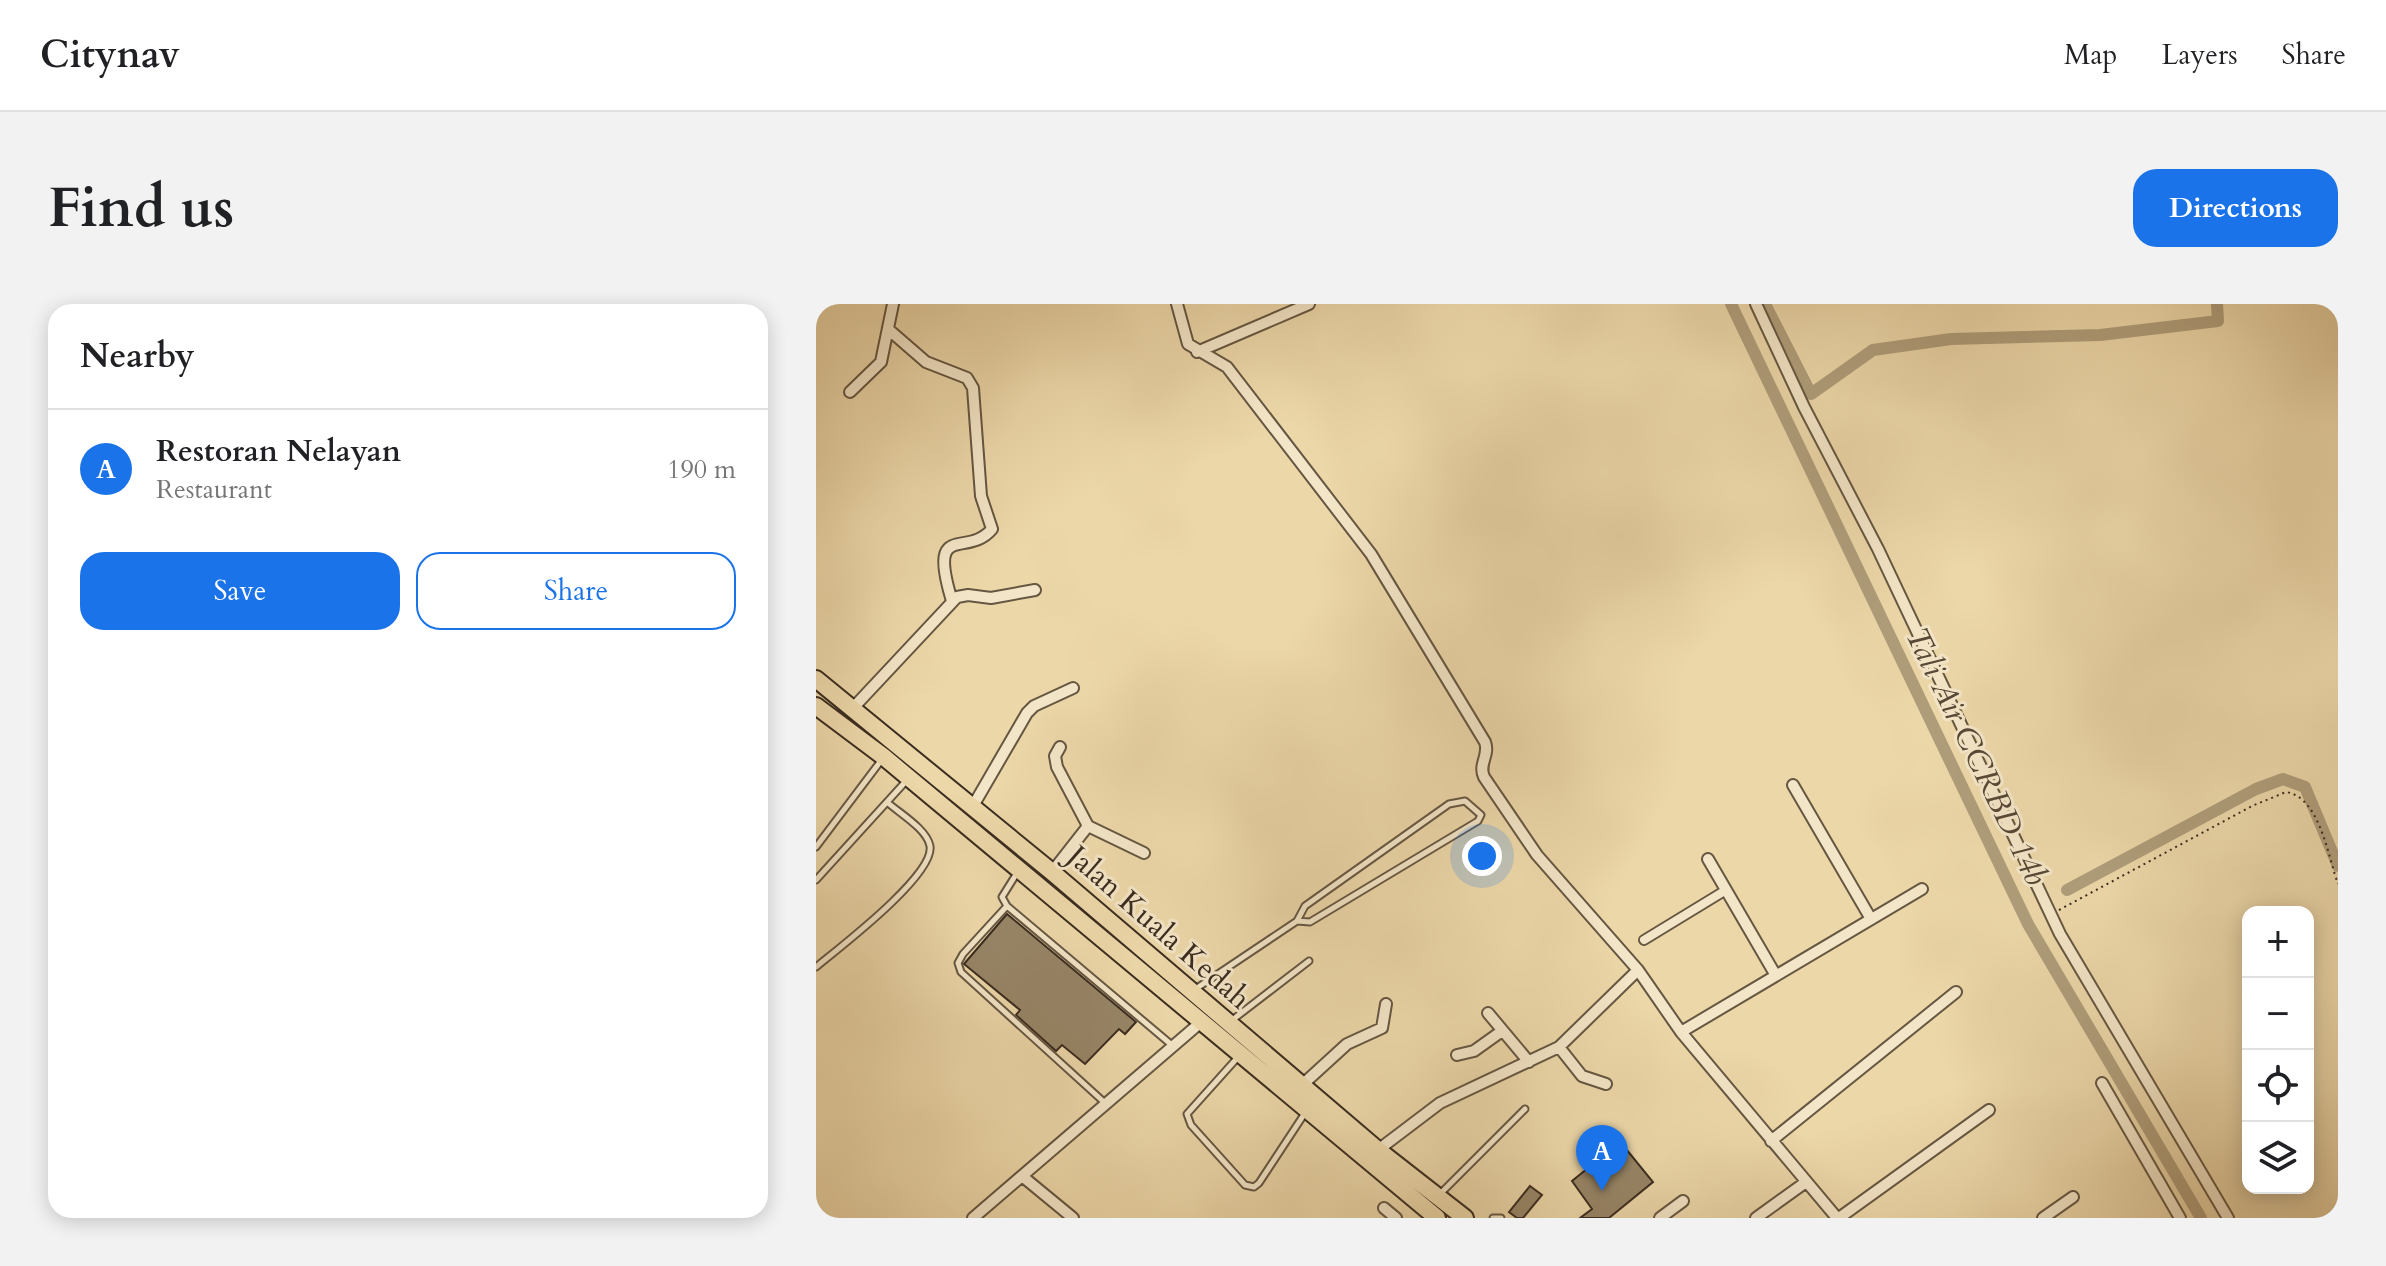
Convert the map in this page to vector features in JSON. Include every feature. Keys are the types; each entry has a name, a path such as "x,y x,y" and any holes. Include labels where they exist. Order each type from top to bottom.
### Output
{"main road":[{"name":"Jalan Kuala Kedah","path":"816,679 1052,872 1378,1150 1465,1218"},
{"name":"Jalan Kuala Kedah","path":"816,706 884,757 1437,1218"},
{"path":"908,779 917,768 913,757"},
{"path":"1437,1218 1433,1208 1438,1196"}],"street":[{"path":"850,392 877,369 893,304"},
{"path":"1177,304 1184,335 1197,352 1227,367 1371,554 1485,742 1487,750 1481,768 1484,777 1537,855 1638,970 1681,1032 1838,1218 1989,1110"},
{"path":"1197,352 1309,304"},
{"path":"1756,304 1804,407 1878,549 2079,969 2228,1218"},
{"path":"888,329 926,362 967,378 973,388 981,496 992,529 986,535 951,545 946,552 945,574 952,601"},
{"path":"853,708 952,601 968,595 991,598 1035,590"},
{"path":"973,806 1027,713 1073,688"},
{"path":"1060,747 1055,756 1057,767 1088,826 1104,837 1144,853"},
{"path":"1793,785 1871,919"},
{"path":"1052,872 1088,826"},
{"path":"1708,859 1775,974"},
{"path":"1681,1032 1922,889"},
{"path":"1644,940 1726,890"},
{"path":"1378,1150 1440,1103 1559,1047 1638,970"},
{"path":"1771,1141 1956,992"},
{"path":"1301,1086 1347,1044 1382,1028 1386,1004"},
{"path":"1488,1013 1529,1062"},
{"path":"973,1218 1200,1023"},
{"path":"1457,1055 1474,1051 1502,1031"},
{"path":"1559,1047 1582,1076 1606,1084"},
{"path":"2102,1083 2180,1218"},
{"path":"1022,1176 1073,1218"},
{"path":"1756,1218 1806,1182"},
{"path":"2043,1218 2073,1197"},
{"path":"1660,1218 1683,1201"},
{"path":"1384,1208 1396,1218"}],"lane":[{"path":"816,847 884,757"},
{"path":"816,880 908,779"},
{"path":"1191,992 1297,921 1305,906 1449,804 1465,801 1481,815 1478,821 1310,922 1297,921"},
{"path":"816,967 883,909 929,860 930,845 926,836 887,802"},
{"path":"1019,870 1004,890 1002,897 1007,906 1173,1046"},
{"path":"1007,906 963,954 958,963 961,972 1106,1104"},
{"path":"1227,1024 1309,961"},
{"path":"1240,1056 1187,1114 1191,1125 1245,1185 1254,1187 1259,1183 1306,1111"},
{"path":"1438,1196 1525,1109"},
{"path":"1493,1218 1501,1218"}],"path":[{"path":"2052,914 2252,806 2286,792 2303,800 2316,820 2338,884"}],"building":[{"path":"1007,914 1136,1022 1125,1034 1119,1029 1085,1064 1062,1045 1056,1051 1016,1015 1020,1010 964,964"},
{"path":"1609,1128 1653,1182 1609,1218 1580,1218 1592,1209 1572,1181 1598,1160 1591,1152 1599,1145 1595,1140"},
{"path":"1530,1186 1542,1195 1523,1218 1517,1218 1509,1212"}],"waterway":[{"name":"Tali Air CCRBD 14b","path":"1731,304 2028,924 2201,1218"},
{"path":"1765,304 1811,394 1873,350 1951,339 2100,335 2218,321 2217,304"},
{"path":"2067,890 2256,789 2283,779 2305,787 2338,866"}],"place":[{"name":"Restoran Nelayan","path":"1602,1191"}]}
